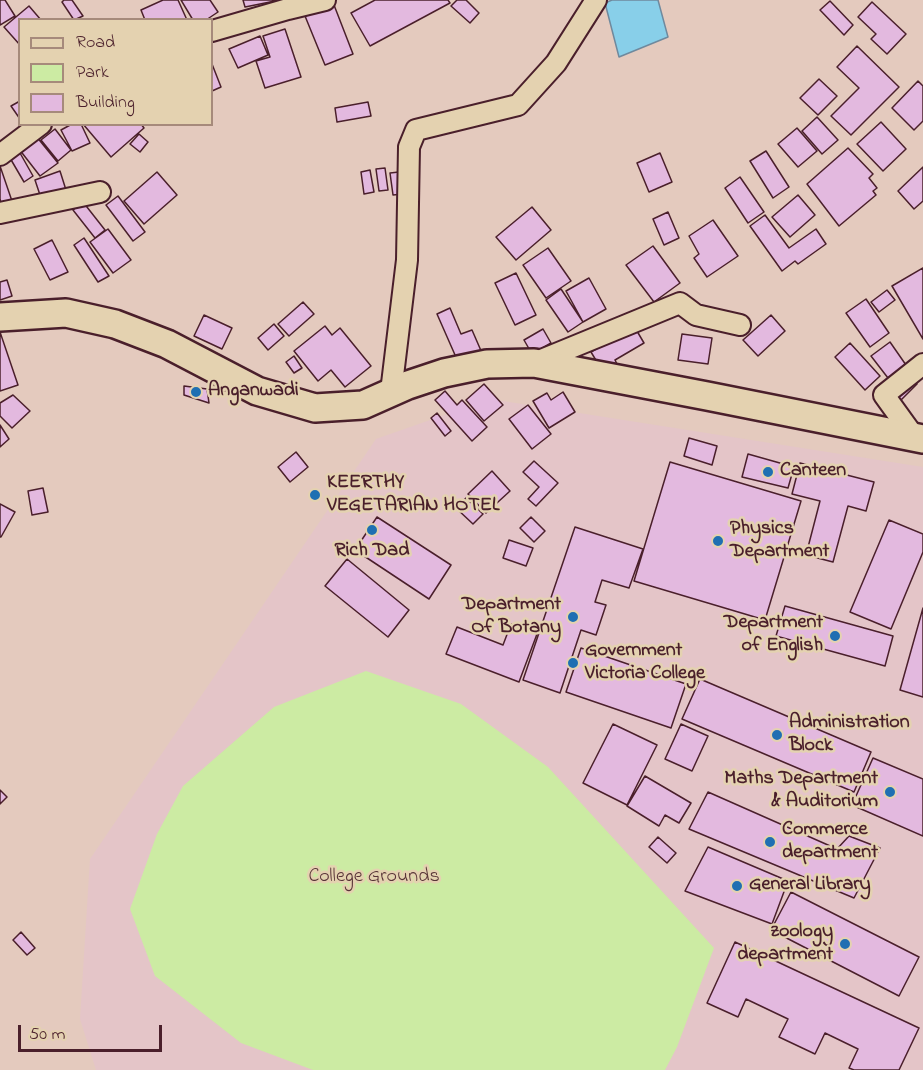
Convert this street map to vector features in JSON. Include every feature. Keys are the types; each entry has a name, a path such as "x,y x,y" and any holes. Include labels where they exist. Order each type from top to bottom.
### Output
{"main road":[{"path":"0,317 66,313 114,324 167,344 257,391 315,408 363,405 391,392 444,373 487,364 534,363 919,438"}],"street":[{"path":"213,31 326,0"},
{"path":"391,392 407,260 409,147 416,130 518,105 556,63 596,0"},
{"path":"0,155 38,126"},
{"path":"0,213 100,192"},
{"path":"534,363 680,303 696,315 740,325"},
{"path":"919,438 884,395 923,364"}],"shaded area":[{"name":"Government Victoria College","path":"490,399 923,467 923,1070 96,1070 80,1019 90,859 376,439"}],"green space":[{"name":"College Grounds","path":"366,671 461,704 548,767 714,948 677,1047 665,1070 313,1070 241,1043 155,976 130,909 157,834 183,786 274,707"}],"water":[{"path":"612,0 658,0 668,37 619,57 605,3"}],"building":[{"path":"0,0 5,0 15,16 0,25"},
{"path":"72,0 83,16 73,18 62,2"},
{"path":"163,0 178,0 186,18 144,18 141,10"},
{"path":"181,0 210,0 218,12 209,18 192,18"},
{"path":"243,0 280,0 245,7"},
{"path":"375,0 448,0 450,3 370,46 351,13"},
{"path":"457,0 466,0 479,13 470,23 451,6"},
{"path":"830,1 853,25 844,35 820,10"},
{"path":"872,2 906,34 887,54 871,39 876,34 858,17"},
{"path":"334,5 353,54 325,65 305,16"},
{"path":"29,6 39,18 18,18 18,43 4,27"},
{"path":"285,29 301,77 265,88 256,61 270,57 263,36"},
{"path":"260,36 268,55 238,68 229,49"},
{"path":"857,46 899,87 851,135 831,116 859,88 837,67"},
{"path":"213,67 221,87 213,91"},
{"path":"819,79 837,96 818,115 800,98"},
{"path":"918,81 923,86 923,121 914,130 892,108"},
{"path":"18,102 18,116 11,106"},
{"path":"368,102 371,116 337,122 335,108"},
{"path":"817,117 838,140 822,154 802,131"},
{"path":"881,122 906,149 883,171 857,144"},
{"path":"68,126 82,126 90,143 72,151 61,130"},
{"path":"85,126 142,126 144,128 111,157"},
{"path":"797,128 817,151 798,167 778,144"},
{"path":"55,129 71,150 58,161 41,140"},
{"path":"139,134 148,142 140,152 130,144"},
{"path":"36,136 58,163 40,176 19,149"},
{"path":"848,148 873,174 869,178 877,188 873,191 876,195 839,226 807,184"},
{"path":"766,151 789,187 773,198 750,161"},
{"path":"20,153 33,176 24,182 10,158"},
{"path":"660,153 672,182 649,192 637,163"},
{"path":"0,166 13,204 2,207 0,199"},
{"path":"923,167 923,201 914,209 898,191"},
{"path":"385,168 388,190 379,191 376,169"},
{"path":"370,170 374,192 364,194 361,172"},
{"path":"60,171 66,190 41,198 35,180"},
{"path":"157,172 177,195 144,224 124,201"},
{"path":"399,172 403,194 393,195 390,173"},
{"path":"740,177 764,212 748,223 725,188"},
{"path":"798,195 815,215 790,237 772,217"},
{"path":"118,196 145,232 133,241 106,205"},
{"path":"83,202 105,230 95,238 73,210"},
{"path":"532,207 551,230 516,260 496,237"},
{"path":"668,212 679,238 664,245 653,219"},
{"path":"765,215 789,248 816,229 826,244 798,264 795,261 782,271 750,226"},
{"path":"713,220 738,256 707,277 694,258 699,254 689,236"},
{"path":"108,229 131,260 113,273 90,242"},
{"path":"84,238 109,276 98,282 74,245"},
{"path":"52,240 68,272 50,280 34,249"},
{"path":"653,246 680,283 654,302 626,265"},
{"path":"548,248 571,281 546,298 523,265"},
{"path":"923,268 923,339 892,286"},
{"path":"516,273 536,315 515,325 495,283"},
{"path":"589,278 606,309 583,322 566,291"},
{"path":"7,280 12,296 0,300 0,282"},
{"path":"561,289 583,322 568,332 546,300"},
{"path":"887,290 895,300 879,312 871,302"},
{"path":"866,299 889,333 870,347 846,313"},
{"path":"303,302 314,314 289,336 278,324"},
{"path":"450,308 461,334 472,330 482,353 459,364 437,314"},
{"path":"204,315 232,328 222,349 194,336"},
{"path":"771,315 785,331 758,356 743,340"},
{"path":"274,324 284,336 268,350 258,338"},
{"path":"325,326 332,335 340,328 371,366 345,387 331,370 318,381 294,351"},
{"path":"634,326 644,343 615,360 617,364 603,372 591,352"},
{"path":"543,329 551,343 532,354 524,340"},
{"path":"0,332 18,385 0,391"},
{"path":"682,334 712,338 708,364 678,360"},
{"path":"890,342 906,365 888,378 871,356"},
{"path":"850,343 880,376 865,390 835,357"},
{"path":"294,356 302,368 294,373 286,362"},
{"path":"911,376 917,384 899,402 892,395"},
{"path":"484,384 503,405 484,421 466,400"},
{"name":"Anganwadi","path":"184,386 207,389 209,403 184,395"},
{"path":"445,391 457,405 462,400 487,427 472,441 435,400"},
{"path":"563,392 575,412 549,428 533,401 547,393 551,400"},
{"path":"13,395 30,411 12,428 0,416 0,403"},
{"path":"528,405 551,434 532,449 509,419"},
{"path":"437,413 451,431 445,436 431,418"},
{"path":"0,425 9,439 0,447"},
{"path":"689,438 717,446 712,465 684,456"},
{"path":"296,452 308,467 290,482 278,467"},
{"name":"Canteen","path":"748,454 794,467 788,488 742,477"},
{"path":"534,461 558,483 536,506 528,499 539,487 523,472"},
{"name":"Physics Department","path":"670,462 801,501 765,620 634,581"},
{"path":"800,463 874,482 866,511 848,506 833,562 806,555 820,501 792,494"},
{"path":"492,471 510,491 486,513 468,494"},
{"path":"43,488 48,512 32,515 28,491"},
{"path":"466,498 483,514 473,524 456,508"},
{"path":"0,504 15,512 1,537 0,537"},
{"path":"377,517 451,565 429,599 355,550"},
{"path":"531,517 545,531 534,542 520,528"},
{"path":"889,520 923,534 923,552 891,629 850,612"},
{"name":"Department Of Botany","path":"575,527 643,549 629,588 602,580 595,602 606,605 596,635 581,630 560,693 523,680"},
{"path":"509,540 533,548 526,566 503,558"},
{"path":"347,559 409,610 388,637 325,586"},
{"name":"Department of English","path":"785,606 893,636 885,666 776,636"},
{"path":"923,608 923,697 900,690"},
{"path":"511,624 537,634 519,682 446,654 457,627 503,645"},
{"path":"581,648 686,684 671,728 566,692"},
{"name":"Administration Block","path":"700,679 871,752 854,792 682,719"},
{"path":"613,724 657,745 627,805 583,783"},
{"path":"681,724 708,736 692,771 665,759"},
{"name":"Maths Department & Auditorium","path":"873,758 923,779 923,836 852,805"},
{"path":"645,776 691,803 679,823 665,815 659,826 627,806"},
{"path":"0,790 7,797 0,804"},
{"name":"Commerce department","path":"708,792 837,849 849,836 880,848 854,898 689,829"},
{"path":"658,837 676,853 667,863 649,847"},
{"name":"General Library","path":"708,847 788,881 772,924 685,891"},
{"name":"zoology department","path":"791,892 919,957 899,996 771,930"},
{"path":"21,932 35,948 27,955 13,940"},
{"path":"735,942 919,1028 899,1070 849,1068 858,1049 825,1033 815,1054 779,1037 788,1019 746,999 738,1017 707,1003"}],"place":[{"name":"Anganwadi","path":"196,392"},
{"name":"Canteen","path":"768,472"},
{"name":"KEERTHY VEGETARIAN HOTEL","path":"315,495"},
{"name":"Rich Dad","path":"372,530"},
{"name":"Physics Department","path":"718,541"},
{"name":"Department Of Botany","path":"573,617"},
{"name":"Department of English","path":"835,636"},
{"name":"Government Victoria College","path":"573,663"},
{"name":"Administration Block","path":"777,735"},
{"name":"Maths Department & Auditorium","path":"890,792"},
{"name":"Commerce department","path":"770,842"},
{"name":"General Library","path":"737,886"},
{"name":"zoology department","path":"845,944"}]}
